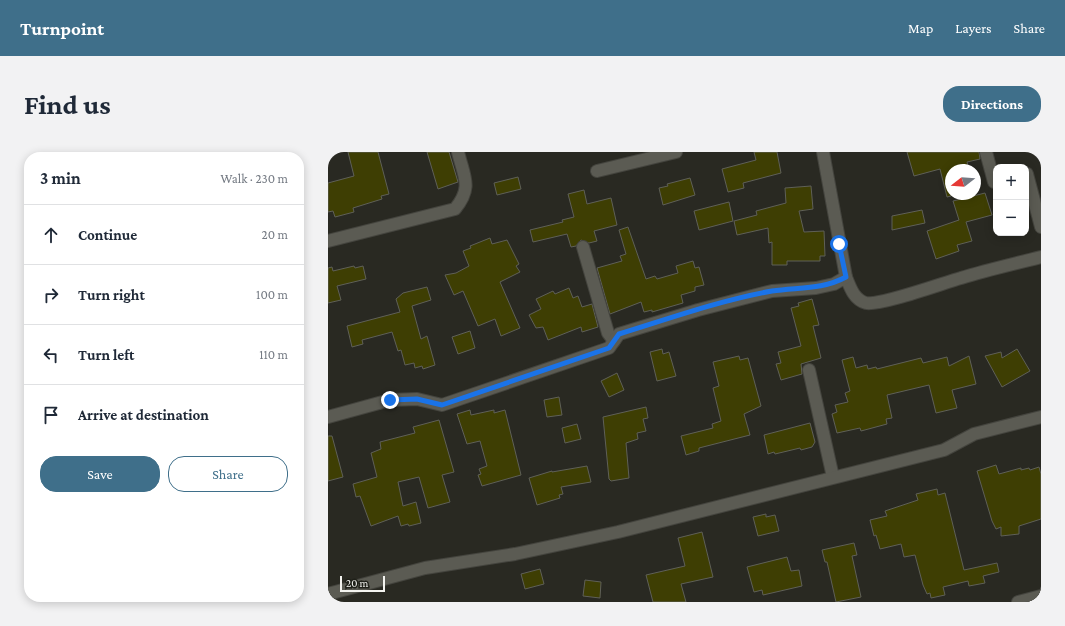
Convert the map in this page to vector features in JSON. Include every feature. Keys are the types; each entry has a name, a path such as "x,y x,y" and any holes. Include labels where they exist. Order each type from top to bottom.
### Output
{"street":[{"path":"328,241 455,209 464,199 466,192 458,152"},
{"path":"597,172 676,152"},
{"path":"823,152 846,277 852,292 858,299 866,303 876,303 1041,257"},
{"path":"986,152 993,178"},
{"path":"1029,178 1041,227"},
{"path":"583,247 608,333 614,341"},
{"path":"328,417 390,400 417,399 442,405 609,348 619,334 698,310 772,291 816,288 834,284 846,277"},
{"path":"809,370 833,477"},
{"path":"328,594 425,568 515,554 618,532 944,450 974,434 1041,417"},
{"path":"1018,602 1041,596"}],"building":[{"path":"348,152 378,152 389,194 381,196 382,199 353,208 354,212 335,217 333,211 328,212 328,183 354,176"},
{"path":"427,152 449,152 458,182 438,189"},
{"path":"754,152 777,152 781,173 743,183 744,188 728,192 722,169 756,160"},
{"path":"907,152 979,152 980,159 967,162 968,164 945,164 945,189 940,169 914,176"},
{"path":"518,177 521,189 497,195 494,183"},
{"path":"690,178 695,195 663,205 659,188 668,186 667,184"},
{"path":"811,186 813,209 799,211 804,232 824,231 825,256 820,256 820,261 787,261 787,265 772,265 772,242 769,243 768,228 737,235 734,221 757,215 756,211 786,203 785,188"},
{"path":"584,190 587,204 611,198 617,225 594,231 597,241 589,243 581,240 576,246 571,247 567,234 533,242 530,230 563,222 562,220 574,217 568,194"},
{"path":"985,193 992,215 966,222 972,241 957,245 959,251 936,259 927,231 959,220 953,201 981,200 981,194"},
{"path":"729,202 733,221 699,230 694,211"},
{"path":"922,210 925,223 892,230 892,216"},
{"path":"628,227 646,279 655,276 657,279 678,273 676,266 693,261 695,268 699,267 704,285 695,287 695,291 681,295 683,303 652,312 652,310 644,312 641,302 610,314 597,268 622,261 620,256 626,254 619,230"},
{"path":"490,238 492,244 507,240 519,264 516,266 520,272 500,282 520,328 501,336 495,319 478,326 463,291 454,295 445,275 456,273 469,266 463,251 471,248 470,246"},
{"path":"354,266 355,268 363,266 366,279 337,286 341,300 328,303 328,268 332,267 333,271"},
{"path":"427,287 431,300 412,306 421,339 427,336 435,365 423,369 422,366 415,368 414,363 405,365 401,350 398,351 392,332 362,340 363,344 352,347 347,326 400,312 396,299 403,293"},
{"path":"569,288 573,298 578,296 582,307 592,304 598,327 582,332 581,327 548,340 543,327 536,328 529,315 541,309 536,299 553,291 555,294"},
{"path":"812,299 819,325 813,326 821,358 801,364 802,374 781,380 776,364 781,363 778,352 801,346 791,308 799,306 798,303"},
{"path":"470,331 475,348 458,354 452,337"},
{"path":"662,349 663,354 669,352 676,376 657,381 650,352"},
{"path":"1017,349 1030,371 1002,387 985,356 1001,352 1002,358"},
{"path":"739,356 740,360 748,358 761,406 744,414 750,435 699,448 699,451 686,455 681,436 713,428 712,424 721,421 713,388 719,386 713,362"},
{"path":"969,356 976,384 952,390 957,408 936,413 929,385 887,395 892,418 886,419 887,424 861,431 860,428 837,433 832,414 837,412 835,405 848,402 845,393 850,391 842,360 853,357 856,368 867,365 868,369 876,367 877,369 921,358 923,363 947,357 949,366"},
{"path":"617,373 624,390 609,397 601,381"},
{"path":"559,397 562,415 547,417 544,400"},
{"path":"646,407 648,418 643,419 646,431 637,433 638,439 626,443 629,478 611,481 609,479 603,417"},
{"path":"470,410 471,415 494,410 494,413 505,410 521,475 482,486 478,475 481,474 479,469 487,466 480,441 467,444 457,414"},
{"path":"439,420 454,472 442,475 450,502 428,508 419,477 398,482 403,506 416,502 421,523 401,526 398,516 371,526 360,496 356,497 353,484 377,477 371,453 381,449 380,442 415,433 413,427"},
{"path":"810,423 815,442 812,447 801,450 800,448 775,454 774,452 768,454 764,435"},
{"path":"577,424 581,439 565,443 562,428"},
{"path":"328,436 332,436 343,477 328,481"},
{"path":"996,465 999,474 1021,468 1021,470 1029,468 1030,470 1039,467 1041,474 1041,519 1019,526 1019,534 1001,536 1001,527 996,529 992,521 977,471"},
{"path":"587,466 591,482 561,487 563,494 559,495 560,498 537,505 529,478 552,471"},
{"path":"937,489 938,495 945,493 964,570 997,563 999,572 983,576 985,583 969,586 968,581 943,587 945,595 931,598 930,593 927,594 923,585 915,555 904,557 901,544 880,549 876,535 874,536 870,520 887,516 885,511 918,500 916,494"},
{"path":"766,514 766,517 775,515 779,531 758,536 753,517"},
{"path":"702,532 713,577 681,584 686,602 653,602 646,575 685,566 678,538"},
{"path":"854,543 857,555 852,556 861,597 836,602 827,562 825,562 822,550"},
{"path":"787,557 791,571 799,570 802,586 763,595 762,590 754,592 747,567"},
{"path":"540,569 544,584 525,589 521,574"},
{"path":"585,580 601,582 600,598 583,596"}],"route":[{"path":"390,400 417,399 442,405 609,348 619,334 698,310 772,291 816,288 834,284 846,277 839,244"}]}
